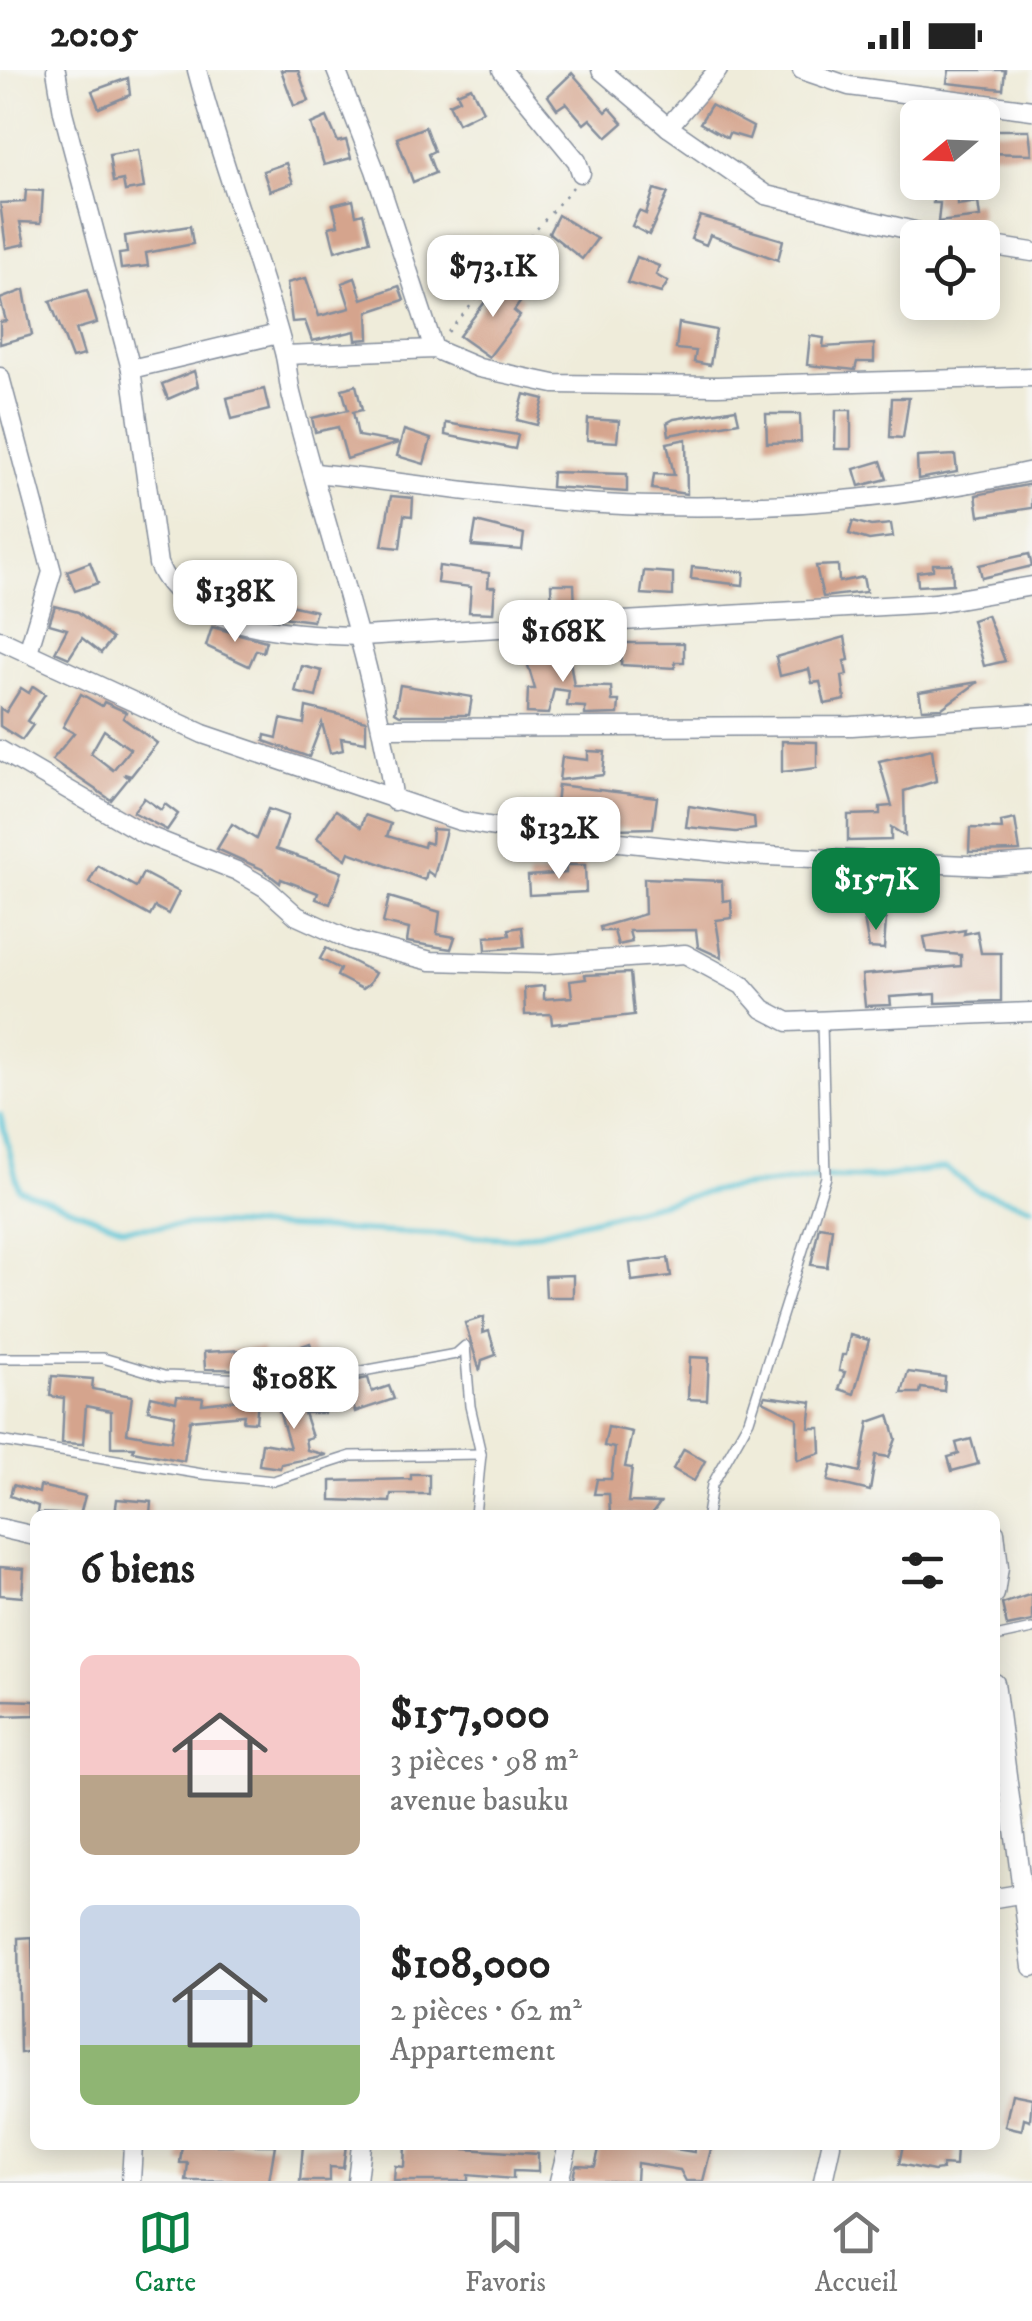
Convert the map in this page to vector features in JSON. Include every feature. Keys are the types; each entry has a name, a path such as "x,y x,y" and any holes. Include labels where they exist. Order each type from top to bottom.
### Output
{"street":[{"path":"56,70 62,112 131,369 158,564 173,592 221,616 280,630 362,636 935,603 1032,586"},
{"path":"197,70 236,210 285,354 292,396 362,636 384,728 394,801"},
{"path":"336,70 375,170 434,348"},
{"path":"502,70 577,161 580,173"},
{"path":"601,70 668,127 766,195 900,228"},
{"path":"668,127 717,70"},
{"path":"802,70 849,86 1032,110"},
{"path":"1000,247 1032,252"},
{"path":"131,369 278,334"},
{"path":"285,354 434,348 478,368 554,384 718,386 1032,377"},
{"path":"0,377 52,572 28,652"},
{"path":"316,473 653,506 808,503 950,489 1032,472"},
{"path":"0,640 202,734 394,801 523,832 745,855 988,866 1032,863"},
{"path":"384,728 832,726 1032,714"},
{"path":"0,750 146,835 236,871 266,888 297,916 350,940 431,962 544,964 684,954 742,985 775,1018 822,1024 1032,1012"},
{"path":"0,1528 30,1535"},
{"path":"1000,1716 1026,1894 1032,1966"},
{"path":"1000,1897 1026,1894"},
{"path":"131,2181 134,2150"},
{"path":"357,2181 360,2150"},
{"path":"559,2181 567,2150"},
{"path":"823,2181 830,2150"}],"lane":[{"path":"708,1510 712,1486 749,1420 826,1177 822,1024"},
{"path":"0,1358 103,1358 164,1376 308,1381 456,1354 465,1346 470,1406 481,1454 475,1510"},
{"path":"0,1441 202,1474 273,1481 351,1456 481,1454"},
{"path":"1000,1635 1032,1629"}],"path":[{"path":"434,348 578,181 580,173"}],"building":[{"path":"281,70 298,70 309,101 294,106"},
{"path":"949,70 1005,70 1003,89 947,83"},
{"path":"572,73 606,112 610,108 623,123 607,137 590,119 584,124 566,103 557,109 548,96"},
{"path":"128,78 130,95 99,108 92,91"},
{"path":"471,87 483,111 458,123 449,104 460,99 457,93"},
{"path":"711,105 753,127 749,139 729,133 727,138 700,123"},
{"path":"327,117 338,142 346,140 351,158 324,165 311,124"},
{"path":"425,127 434,151 428,154 435,173 413,182 397,138"},
{"path":"1000,130 1029,130 1032,154 1000,153"},
{"path":"138,150 144,188 125,191 123,180 113,182 109,155"},
{"path":"286,163 293,183 270,191 263,171"},
{"path":"654,189 668,193 649,235 632,226 639,211 646,214"},
{"path":"26,190 43,191 41,223 20,222 25,244 6,248 0,203 25,202"},
{"path":"353,200 356,215 363,213 370,241 335,251 329,227 338,225 333,205"},
{"path":"978,202 980,217 938,220 940,203 933,203"},
{"path":"558,215 597,239 582,259 549,233"},
{"path":"700,216 783,240 778,260 710,235 706,245 691,239"},
{"path":"190,226 193,244 146,253 148,266 121,269 119,254 127,253 125,236"},
{"path":"637,257 659,266 656,275 668,282 661,293 627,283"},
{"path":"306,278 319,316 350,308 342,283 355,278 362,299 399,286 404,300 368,312 369,339 356,340 355,331 312,341 305,321 292,322 287,283"},
{"path":"501,281 523,298 514,311 520,316 489,357 459,336"},
{"path":"24,290 32,335 0,344 0,322 6,321 0,299"},
{"path":"87,290 97,323 76,329 84,355 72,358 50,301"},
{"path":"679,323 716,330 710,365 694,362 696,351 676,349"},
{"path":"810,336 824,338 823,347 874,344 874,362 857,362 855,370 807,365"},
{"path":"194,371 198,386 168,399 162,384"},
{"path":"356,385 362,410 353,412 358,436 398,443 347,459 338,427 315,432 312,418 348,410 342,389"},
{"path":"264,389 269,410 232,419 227,398"},
{"path":"524,394 544,399 537,425 517,420"},
{"path":"892,398 909,398 903,438 890,437"},
{"path":"736,409 739,422 669,435 667,423 674,419"},
{"path":"836,410 851,410 851,449 835,449"},
{"path":"766,414 800,414 801,442 767,443"},
{"path":"588,419 619,421 617,442 587,440"},
{"path":"446,423 518,435 515,449 445,435"},
{"path":"404,430 431,439 424,464 397,456"},
{"path":"686,439 687,494 652,489 654,474 674,475 667,443"},
{"path":"955,455 957,472 918,479 917,457"},
{"path":"881,461 887,479 859,486 854,469"},
{"path":"552,472 627,474 627,492 551,487"},
{"path":"1032,484 1032,508 979,516 976,495"},
{"path":"391,496 413,498 412,516 404,515 400,548 382,546"},
{"path":"853,521 871,526 891,524 893,537 869,540 849,534"},
{"path":"476,522 524,534 522,550 472,546"},
{"path":"1029,554 1032,566 982,578 979,565"},
{"path":"90,562 98,583 75,591 67,571"},
{"path":"933,564 952,564 953,584 918,586 917,572 933,570"},
{"path":"838,565 839,582 863,577 866,592 823,597 816,566"},
{"path":"439,566 489,573 488,587 495,587 493,613 469,612 471,587 437,583"},
{"path":"692,567 744,572 743,585 691,579"},
{"path":"644,571 673,573 673,596 641,594"},
{"path":"551,584 574,584 575,611 552,611"},
{"path":"263,599 316,611 313,621 259,614"},
{"path":"55,606 78,612 112,639 101,653 82,638 69,658 55,652 67,629 49,624"},
{"path":"987,615 1005,661 984,666 972,620"},
{"path":"212,627 266,641 263,652 256,650 249,666 206,646"},
{"path":"845,637 849,660 844,661 847,675 842,676 845,700 825,704 820,682 812,683 809,669 780,676 776,657"},
{"path":"623,643 684,643 684,662 675,662 675,668 621,665"},
{"path":"534,645 550,651 568,648 574,686 611,687 612,701 619,701 618,714 585,715 585,707 567,706 569,691 554,689 548,714 527,713 528,689 535,689 527,662"},
{"path":"302,666 322,671 316,697 295,692"},
{"path":"978,682 942,708 922,709 919,692"},
{"path":"400,685 472,697 469,715 400,715 395,712"},
{"path":"33,686 45,694 27,721 33,725 22,740 0,726 0,708 6,712 21,688 29,693"},
{"path":"81,694 102,706 104,702 126,712 123,718 157,743 131,776 124,774 129,778 111,800 52,760 74,733 63,727","holes":["104,730 130,749 113,770 91,753"]},
{"path":"306,707 366,721 366,742 341,738 343,750 330,753 322,723 309,757 264,741 265,735 277,738 281,719 304,724"},
{"path":"782,741 817,742 817,768 782,772"},
{"path":"932,749 936,781 904,791 905,836 891,827 891,840 848,841 848,815 880,814 880,807 892,806 879,761"},
{"path":"588,751 605,752 603,775 559,780 562,757 588,760"},
{"path":"558,785 657,797 653,828 615,829 615,818 556,806"},
{"path":"144,798 161,810 165,804 178,814 167,830 133,812"},
{"path":"689,806 754,817 755,829 736,832 686,827"},
{"path":"268,809 288,816 276,849 342,872 330,904 316,899 318,893 281,879 280,883 262,869 217,849 232,824 256,839"},
{"path":"336,810 361,827 365,815 391,824 387,836 424,847 425,842 431,844 432,829 446,830 434,876 427,871 425,880 349,852 346,859 317,838"},
{"path":"1015,819 1020,851 969,852 970,828 1002,829 1001,822"},
{"path":"566,865 585,865 586,892 529,895 528,876 566,873"},
{"path":"98,866 136,887 143,873 179,892 168,914 155,907 150,916 89,882"},
{"path":"644,878 722,881 723,901 731,900 732,918 716,920 722,958 698,947 696,930 629,931 632,942 618,945 614,931 601,931 600,927 645,914"},
{"path":"389,897 440,912 437,934 455,937 451,949 407,942 409,929 383,923"},
{"path":"864,919 886,919 884,949 869,948"},
{"path":"522,927 524,947 486,950 485,937 510,935 509,929"},
{"path":"965,930 964,934 977,931 981,953 1001,953 1001,1001 936,1003 936,994 890,997 891,1005 865,1006 862,975 961,966 961,955 927,952 924,937"},
{"path":"326,948 375,973 369,984 362,989 337,976 340,969 320,959"},
{"path":"630,973 634,1015 552,1024 551,1014 525,1015 524,988 544,986 544,999 572,997 570,981 586,979 585,975"},
{"path":"819,1226 832,1228 827,1267 811,1265"},
{"path":"668,1258 671,1276 632,1281 630,1263"},
{"path":"573,1275 573,1297 546,1297 545,1276"},
{"path":"484,1317 483,1333 489,1331 496,1355 482,1360 480,1371 465,1323"},
{"path":"850,1335 869,1340 854,1394 839,1389 845,1372 839,1371 842,1355 846,1355"},
{"path":"310,1343 319,1371 205,1369 204,1352 262,1349 262,1359 294,1353 293,1349"},
{"path":"690,1357 709,1358 707,1400 688,1399"},
{"path":"908,1372 945,1377 944,1391 921,1388 920,1393 902,1393"},
{"path":"52,1376 93,1379 92,1389 132,1396 127,1433 171,1441 175,1415 148,1410 151,1396 176,1402 177,1396 203,1398 202,1404 258,1398 256,1422 243,1421 244,1415 190,1420 184,1461 133,1451 134,1447 111,1447 111,1411 86,1406 83,1444 62,1443 64,1398 50,1396"},
{"path":"368,1378 372,1392 389,1386 394,1399 355,1412 347,1382"},
{"path":"324,1394 324,1413 304,1413 312,1437 305,1439 307,1450 326,1455 281,1464 280,1468 259,1465 262,1443 290,1448 277,1404"},
{"path":"765,1396 812,1402 809,1428 820,1428 821,1453 797,1460 797,1418 763,1401"},
{"path":"889,1415 896,1439 889,1457 876,1455 870,1491 828,1481 832,1465 860,1472 869,1422"},
{"path":"608,1427 632,1432 625,1467 632,1468 628,1502 660,1503 655,1510 610,1510 609,1494 594,1494 597,1479 611,1479 615,1448 604,1446"},
{"path":"971,1439 978,1464 952,1471 948,1457 959,1454 956,1443"},
{"path":"684,1449 705,1461 694,1481 673,1469"},
{"path":"411,1474 429,1474 429,1494 391,1494 390,1502 331,1500 331,1481 411,1479"},
{"path":"13,1485 39,1493 40,1486 85,1496 81,1510 37,1510 38,1506 10,1496"},
{"path":"117,1499 151,1502 150,1510 116,1510"},
{"path":"0,1567 24,1569 22,1597 0,1595"},
{"path":"1032,1594 1032,1621 1007,1626 1002,1604"},
{"path":"0,1700 30,1701 30,1715 0,1716"},
{"path":"30,1937 30,2052 20,2053 18,1938"},
{"path":"1012,2094 1032,2098 1030,2120 1024,2118 1022,2130 1005,2126"},
{"path":"181,2150 274,2150 269,2181 186,2181 188,2163 180,2163"},
{"path":"303,2150 345,2150 343,2168 330,2167 330,2181 300,2181"},
{"path":"405,2150 538,2154 538,2172 513,2171 513,2179 468,2175 468,2181 394,2181 395,2166 404,2167"},
{"path":"599,2150 711,2150 703,2181 686,2181 680,2170 637,2163 636,2181 572,2181 576,2165 595,2166"},
{"path":"902,2150 956,2150 955,2166 942,2165 942,2170 899,2164"}],"waterway":[{"path":"0,1114 19,1189 124,1228 212,1224 514,1238 716,1190 826,1177 874,1178 945,1168 978,1191 1032,1207"}]}
